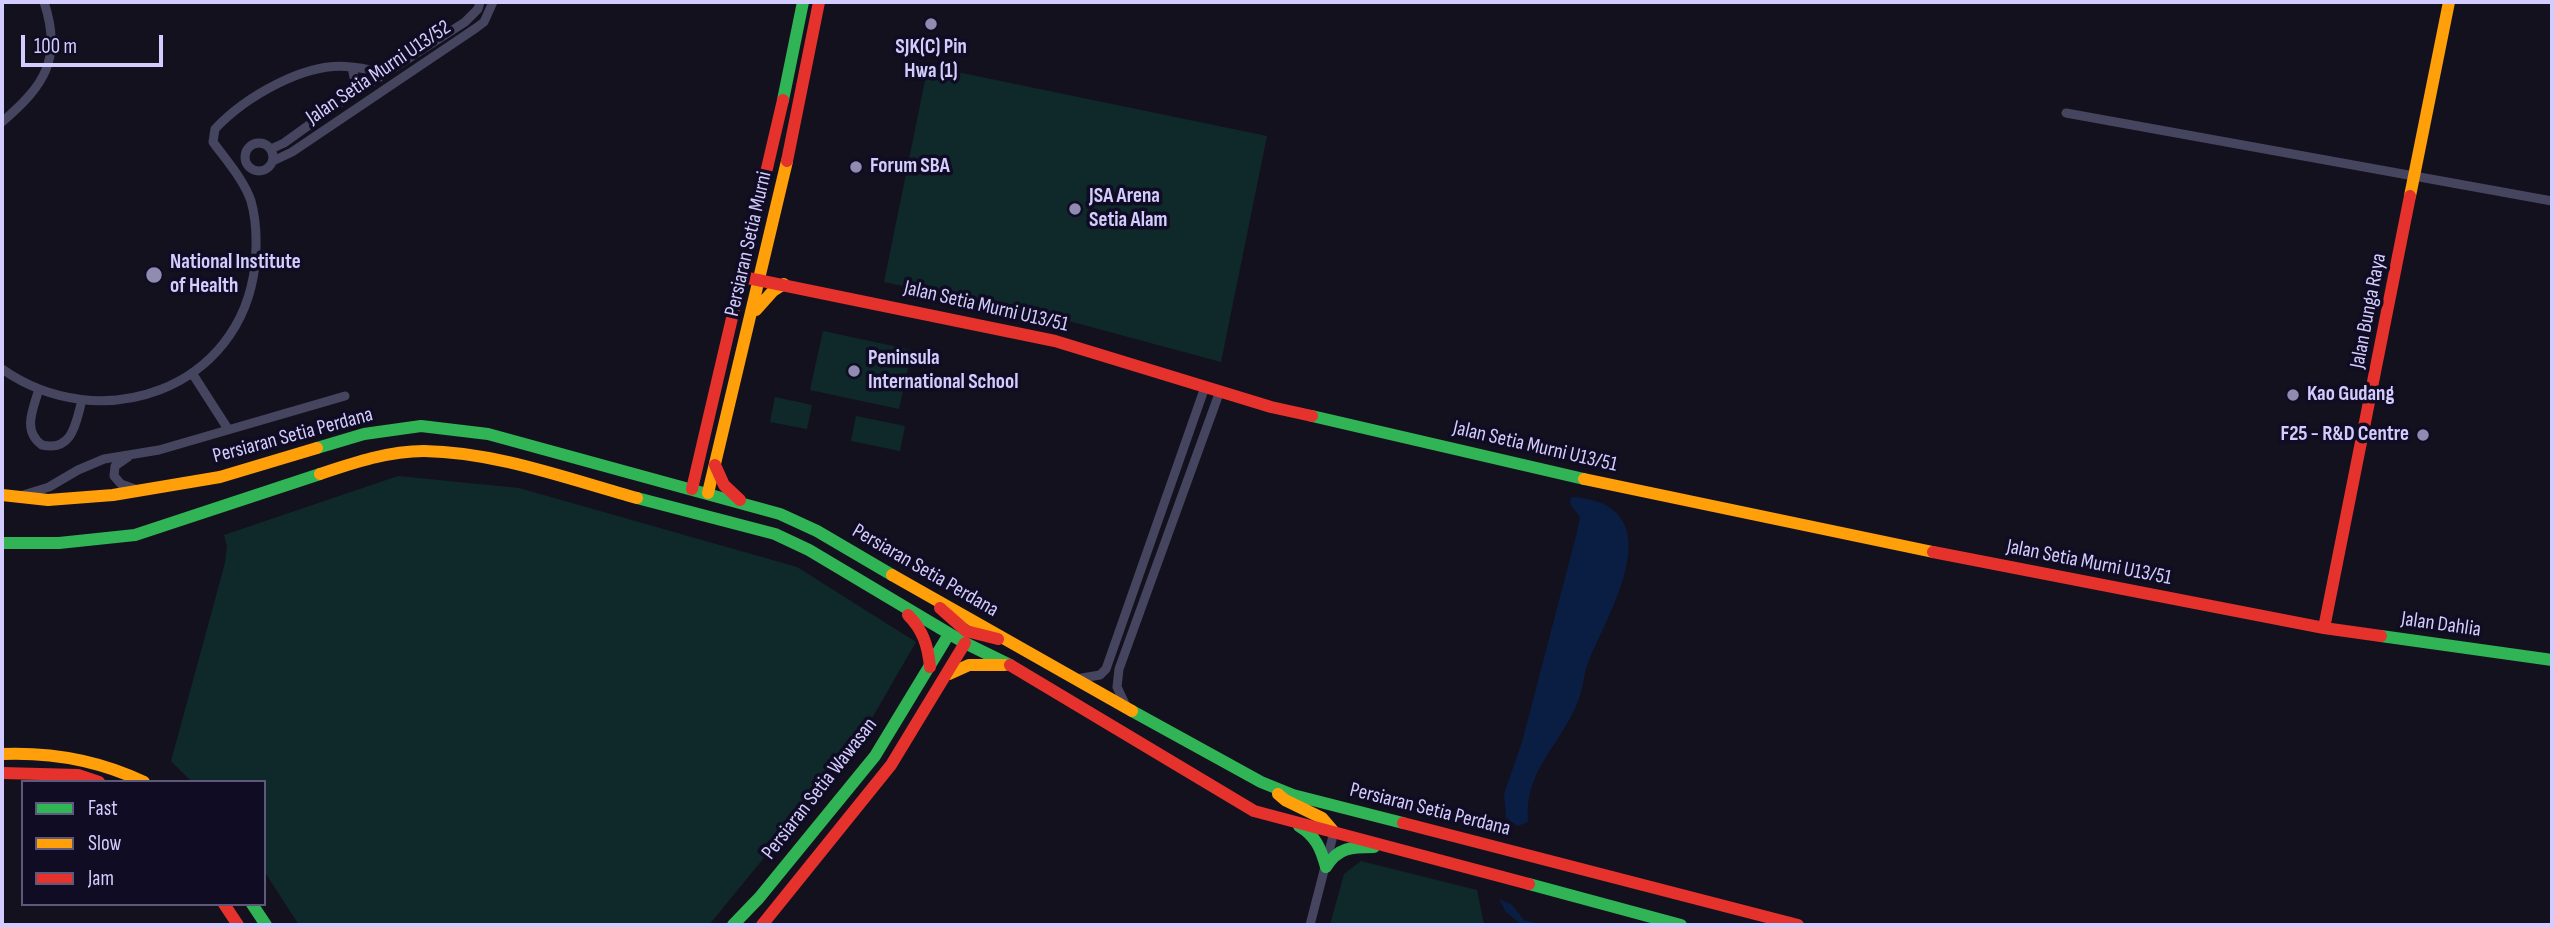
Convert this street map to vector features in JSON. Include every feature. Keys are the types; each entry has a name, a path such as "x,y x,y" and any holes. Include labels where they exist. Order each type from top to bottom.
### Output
{"street":[{"path":"2,122 30,98 49,60 53,42 50,19 44,2"},
{"name":"Jalan Setia Murni U13/52","path":"271,149 466,22 473,16 480,2"},
{"name":"Jalan Setia Murni U13/52","path":"273,160 292,152 476,28 484,22 493,2"},
{"name":"Persiaran Setia Murni","path":"692,489 743,277 803,2"},
{"name":"Persiaran Setia Murni","path":"708,493 768,252 819,2"},
{"name":"Jalan Bunga Raya","path":"2325,628 2449,2"},
{"path":"350,96 355,82 352,67"},
{"path":"2,369 39,389 82,400 111,402 159,391 192,373 221,346 235,324 253,279 256,251 256,229 249,197 213,142 215,129 238,109 289,78 310,71 352,67 373,72 389,71"},
{"path":"2066,113 2552,201"},
{"path":"255,144 264,144 271,149 273,160 268,168 260,171 251,168 246,162 246,153 255,144"},
{"path":"753,313 766,297 784,284 773,273 768,252"},
{"name":"Jalan Setia Murni U13/51","path":"743,277 1055,341 1271,407 1658,496 1846,536 2325,628"},
{"path":"192,373 228,429"},
{"path":"1076,680 1100,676 1105,669 1205,387"},
{"path":"39,389 30,427 36,440 47,446 58,446 71,436 82,400"},
{"path":"1126,707 1117,687 1119,669 1220,391"},
{"path":"17,497 49,487 104,459 129,456 345,396"},
{"name":"Persiaran Setia Perdana","path":"2,495 48,500 113,495 220,477 364,434 421,426 488,434 780,513 817,531 1076,680 1267,784 1310,799 1798,925"},
{"name":"Persiaran Setia Perdana","path":"2,542 59,543 135,535 369,458 422,451 484,457 775,534 809,550 894,603 1012,666 1254,811 1681,925"},
{"path":"129,456 114,466 114,476 121,484 140,490"},
{"path":"644,477 678,479 699,462"},
{"path":"715,465 723,486 745,503"},
{"path":"692,489 704,509 729,522"},
{"path":"663,504 672,502 688,505 698,502 708,493"},
{"path":"931,597 959,636 1005,640"},
{"path":"894,603 916,622 923,633 927,641 930,667"},
{"name":"Jalan Dahlia","path":"2325,628 2552,660"},
{"name":"Persiaran Setia Wawasan","path":"734,924 875,756 930,667 959,636"},
{"name":"Persiaran Setia Wawasan","path":"763,925 891,765 946,676 959,636"},
{"path":"946,676 959,666 969,663 1012,666"},
{"path":"2,754 76,757 119,769 140,780"},
{"path":"2,773 78,775 93,780"},
{"path":"1267,784 1285,800 1322,818 1334,832 1311,925"},
{"path":"1282,818 1312,834 1320,844 1326,867"},
{"path":"1326,867 1332,856 1345,847 1388,846"},
{"path":"734,924 763,925 761,895"},
{"path":"225,906 235,923"},
{"path":"253,906 266,925"}],"green space":[{"name":"JSA Arena Setia Alam","path":"928,66 1267,136 1221,362 1054,317 884,282"},
{"path":"823,331 912,350 899,409 810,390"},
{"path":"775,397 812,405 807,429 770,422"},
{"path":"856,416 905,426 900,451 851,441"},
{"path":"398,476 519,488 797,567 916,642 857,744 709,925 299,925 266,874 266,780 190,780 171,761 225,563 227,546 224,535"},
{"path":"1361,861 1477,890 1484,925 1330,925 1344,874"}],"water":[{"path":"1571,497 1602,504 1620,518 1628,537 1627,561 1621,587 1589,660 1578,701 1531,788 1528,822 1518,826 1506,818 1504,794 1522,742 1577,532 1580,517 1570,504"},
{"path":"1499,899 1511,904 1524,920 1546,925 1522,925 1506,912"}],"traffic: fast":[{"path":"783,100 803,2"},
{"path":"1312,416 1584,479"},
{"path":"317,448 364,434 421,426 488,434 780,514 817,531 892,575"},
{"path":"2,543 59,543 135,535 320,474"},
{"path":"637,498 775,534 809,550 965,643 1010,665"},
{"path":"733,925 759,898 875,756 949,634"},
{"path":"2381,636 2552,660"},
{"path":"1132,711 1261,782 1293,795 1403,823"},
{"path":"1299,826 1310,834 1317,844 1326,867"},
{"path":"1326,867 1335,855 1341,852 1359,847 1374,847"},
{"path":"1529,884 1681,925"},
{"path":"253,906 266,925"}],"traffic: slow":[{"path":"2410,196 2449,2"},
{"path":"708,493 787,161"},
{"path":"756,310 773,291 784,284"},
{"path":"2,495 48,500 113,495 220,477 317,448"},
{"path":"320,474 384,455 424,451 451,453 505,461 637,498"},
{"path":"1584,479 1933,552"},
{"path":"892,575 1132,711"},
{"path":"949,674 969,665 1005,665"},
{"path":"2,754 39,754 74,759 140,780"},
{"path":"1278,794 1322,818 1334,832"}],"traffic: jam":[{"path":"787,161 819,2"},
{"path":"692,489 783,100"},
{"path":"2324,628 2410,196"},
{"path":"743,277 1055,341 1271,407 1312,416"},
{"path":"715,465 724,485 740,500"},
{"path":"1933,552 2324,628 2381,636"},
{"path":"940,608 966,631 998,639"},
{"path":"908,615 924,639 930,667"},
{"path":"762,925 891,765 965,643"},
{"path":"1010,665 1254,811 1529,884"},
{"path":"2,773 78,775 93,780"},
{"path":"1403,823 1798,925"},
{"path":"225,906 238,925"}],"place":[{"name":"SJK(C) Pin Hwa (1)","path":"931,24"},
{"name":"Forum SBA","path":"856,167"},
{"name":"JSA Arena Setia Alam","path":"1075,209"},
{"name":"National Institute of Health","path":"154,275"},
{"name":"Peninsula International School","path":"854,371"},
{"name":"Kao Gudang","path":"2293,395"},
{"name":"F25 - R&D Centre","path":"2423,435"}]}
